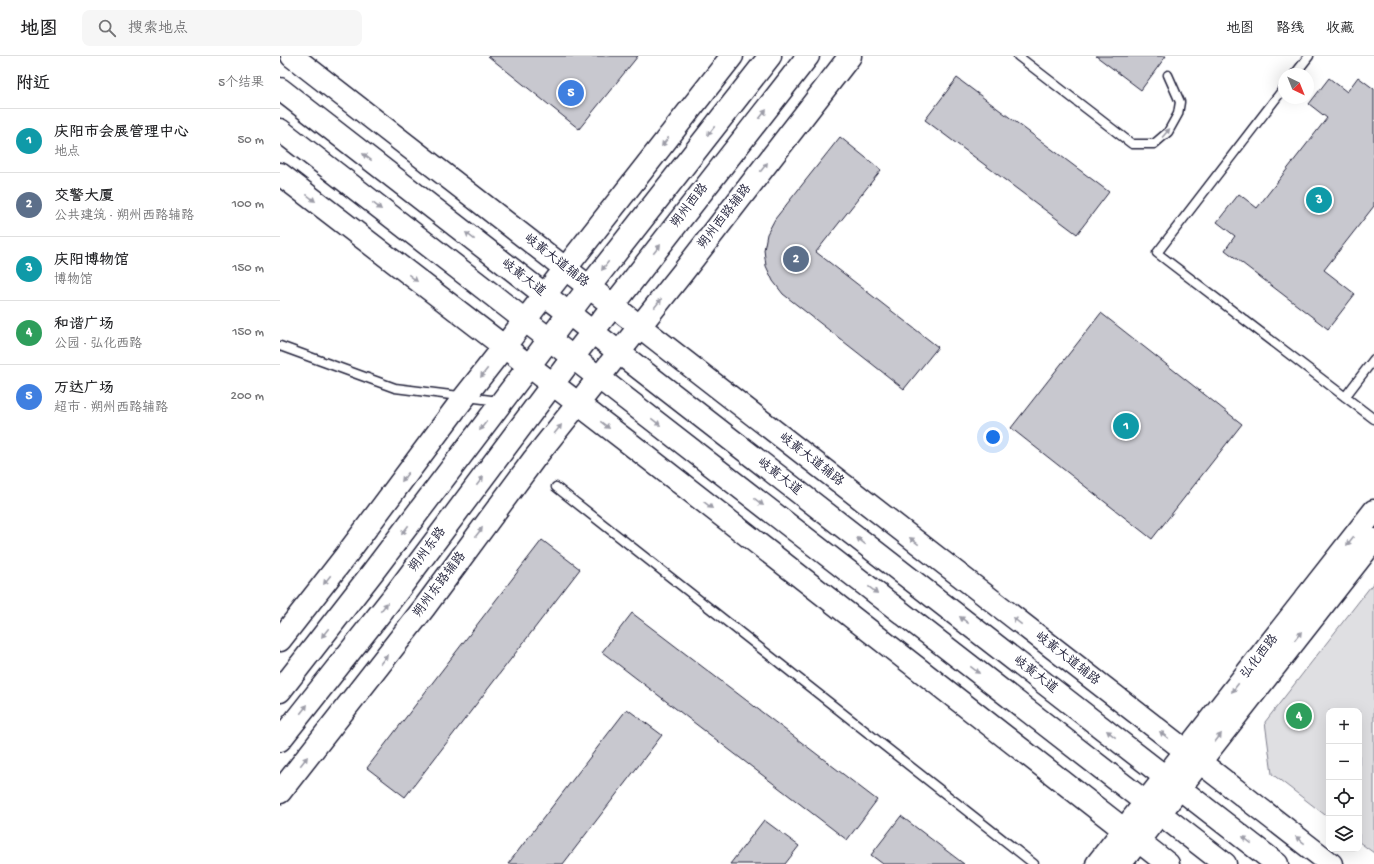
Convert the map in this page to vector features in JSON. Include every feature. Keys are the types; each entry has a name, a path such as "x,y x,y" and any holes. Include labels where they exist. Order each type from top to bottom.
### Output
{"main road":[{"name":"岐黄大道辅路","path":"292,56 1331,864"},
{"path":"280,640 344,558 465,397 732,56"},
{"path":"280,690 372,573 589,287 770,56"},
{"name":"朔州西路","path":"573,357 808,56"},
{"name":"朔州西路辅路","path":"599,378 850,56"},
{"name":"岐黄大道","path":"280,89 1278,864"},
{"path":"280,130 1225,864"},
{"path":"280,174 578,404 1168,864"},
{"name":"朔州东路","path":"280,740 397,592 573,357"},
{"name":"朔州东路辅路","path":"280,792 424,608 534,459 599,378"},
{"name":"弘化西路","path":"1131,835 1192,757 1374,511"},
{"name":"弘化西路","path":"1192,757 1374,540"},
{"path":"1097,864 1131,835"},
{"path":"1120,864 1131,835"}],"lane":[{"path":"1018,56 1132,144 1154,144 1168,132 1178,114 1180,102 1168,75"},
{"path":"1300,68 1309,56"},
{"path":"1278,96 1157,253 1374,419"},
{"path":"280,346 395,388 502,401"},
{"path":"1345,397 1374,359"},
{"path":"556,487 1034,864"}],"shaded area":[{"path":"1374,582 1374,853 1362,844 1362,708 1326,708 1326,816 1272,774 1265,722"}],"building":[{"path":"488,56 638,56 579,129"},
{"path":"1096,56 1166,56 1141,90"},
{"path":"1358,77 1374,89 1374,206 1324,270 1355,294 1328,329 1225,250 1235,236 1217,222 1239,194 1257,208 1327,118 1309,104 1314,104 1314,98 1329,78 1347,92"},
{"path":"957,78 1109,192 1077,234 925,120"},
{"path":"840,137 881,170 816,252 938,347 904,389 783,294 773,281 766,266 764,250 767,234 775,219"},
{"path":"1101,313 1242,424 1152,539 1011,428"},
{"path":"542,540 580,569 405,797 367,768"},
{"path":"632,613 877,800 847,840 602,652"},
{"path":"627,709 662,735 563,864 508,864"},
{"path":"901,816 964,864 883,864 871,855"},
{"path":"764,820 799,846 785,864 730,864"}],"place":[{"name":"万达广场","path":"571,93"},
{"name":"庆阳博物馆","path":"1319,200"},
{"name":"交警大厦","path":"796,259"},
{"name":"庆阳市会展管理中心","path":"1126,426"},
{"name":"和谐广场","path":"1299,716"}]}
